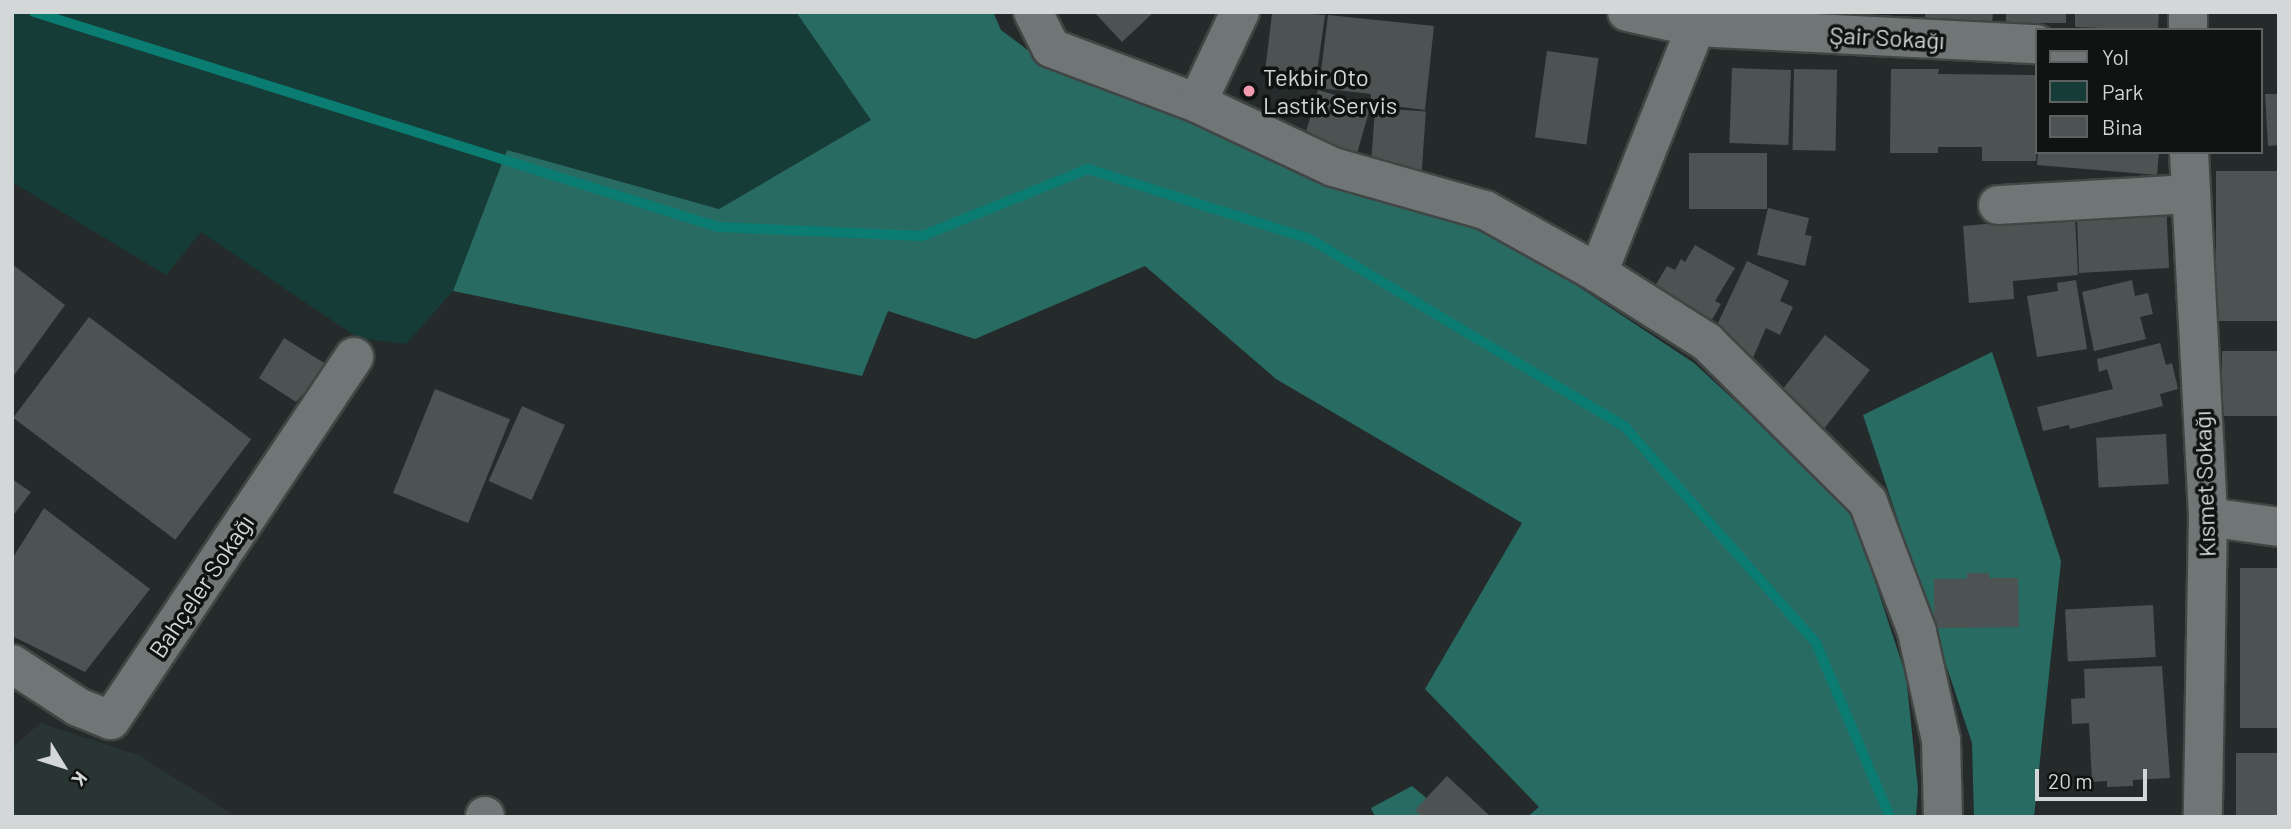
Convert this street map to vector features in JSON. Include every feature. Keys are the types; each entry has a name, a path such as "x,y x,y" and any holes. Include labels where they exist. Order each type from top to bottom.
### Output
{"street":[{"path":"1033,12 1051,48 1197,103 1333,167 1485,210 1598,273 1707,342 1868,502 1917,632 1941,740 1943,817"},
{"path":"1197,103 1240,12"},
{"name":"Şair Sokağı","path":"1627,12 1696,27 2036,44"},
{"path":"1598,273 1696,27"},
{"name":"Kısmet Sokağı","path":"2189,154 2208,517 2203,817"},
{"path":"1998,205 2189,194"},
{"name":"Bahçeler Sokağı","path":"12,664 78,707 111,720 354,358"},
{"path":"2208,517 2279,527"}],"shaded area":[{"path":"40,723 138,755 237,817 12,817 12,748"}],"green space":[{"path":"12,12 612,12 619,15 621,12 796,12 871,120 719,209 507,150 453,291 406,344 358,338 201,232 166,275 12,182"},
{"path":"796,12 993,12 1001,30 1058,73 1482,223 1694,363 1851,508 1906,676 1918,789 1916,817 1527,817 1539,807 1425,689 1522,523 1276,379 1145,266 975,339 888,311 862,376 453,291 507,150 719,209 871,120"},
{"path":"1992,352 2061,561 2034,817 1974,817 1972,743 1863,415"},
{"path":"1412,786 1449,817 1375,817 1371,808"}],"building":[{"path":"1094,12 1154,12 1122,42"},
{"path":"1278,12 1325,15 1316,79 1265,72 1272,14"},
{"path":"1839,12 1881,12 1881,14 1839,16"},
{"path":"1925,12 1993,12 1992,24 1925,20"},
{"path":"2006,12 2066,12 2066,23 2006,23"},
{"path":"2075,12 2159,12 2158,28 2075,27"},
{"path":"1328,15 1434,26 1425,110 1370,103 1371,94 1319,88"},
{"path":"1547,51 1598,58 1586,144 1535,137"},
{"path":"1732,68 1791,70 1788,145 1729,143"},
{"path":"1794,69 1837,70 1836,151 1793,150"},
{"path":"1891,69 1939,69 1938,74 2036,75 2036,161 1982,161 1982,147 1938,147 1938,153 1890,153"},
{"path":"1318,90 1371,105 1356,157 1303,142"},
{"path":"2265,94 2279,94 2279,145 2268,146"},
{"path":"1375,108 1426,112 1421,175 1371,172"},
{"path":"1689,153 1767,153 1767,209 1689,209"},
{"path":"2038,154 2159,154 2157,175 2037,165"},
{"path":"2216,171 2279,171 2279,321 2216,321"},
{"path":"2166,201 2169,268 2079,273 2077,215"},
{"path":"1768,208 1809,218 1805,235 1812,236 1805,266 1757,255"},
{"path":"2075,216 2078,275 2013,281 2014,299 1969,303 1963,226"},
{"path":"1695,245 1735,268 1715,301 1721,304 1703,335 1646,301 1667,266 1675,270 1681,259 1685,262"},
{"path":"1747,261 1789,281 1780,301 1793,307 1780,335 1766,328 1752,360 1710,340"},
{"path":"12,264 65,305 12,378"},
{"path":"2076,280 2087,349 2037,357 2027,296 2058,291 2057,283"},
{"path":"2132,280 2135,296 2148,293 2153,314 2140,317 2146,339 2094,351 2082,292"},
{"path":"89,317 251,439 175,540 13,418"},
{"path":"1825,335 1870,370 1821,432 1776,397"},
{"path":"284,338 329,366 296,402 259,378"},
{"path":"2160,343 2166,365 2172,363 2178,389 2160,394 2163,406 2070,429 2069,425 2043,431 2037,407 2113,389 2107,369 2099,372 2097,359"},
{"path":"2222,351 2279,351 2279,416 2222,416"},
{"path":"435,389 510,419 468,523 393,493"},
{"path":"522,406 565,425 532,500 489,481"},
{"path":"2166,434 2169,484 2099,488 2096,438"},
{"path":"12,479 31,492 12,517"},
{"path":"44,508 150,589 85,672 12,636 12,559"},
{"path":"2240,568 2279,568 2279,728 2240,728"},
{"path":"1967,573 1989,573 1989,578 2018,578 2019,627 1934,628 1934,579 1967,579"},
{"path":"2153,605 2156,657 2068,662 2065,610"},
{"path":"2162,666 2170,778 2133,780 2133,786 2107,787 2107,781 2092,782 2089,723 2072,724 2071,699 2085,698 2084,669"},
{"path":"2236,753 2279,753 2279,817 2236,817"},
{"path":"1447,776 1491,817 1422,817 1415,810"}],"waterway":[{"path":"34,12 718,227 922,236 1088,169 1310,239 1625,427 1816,643 1890,817"}],"place":[{"name":"Tekbir Oto Lastik Servis","path":"1249,91"}]}
